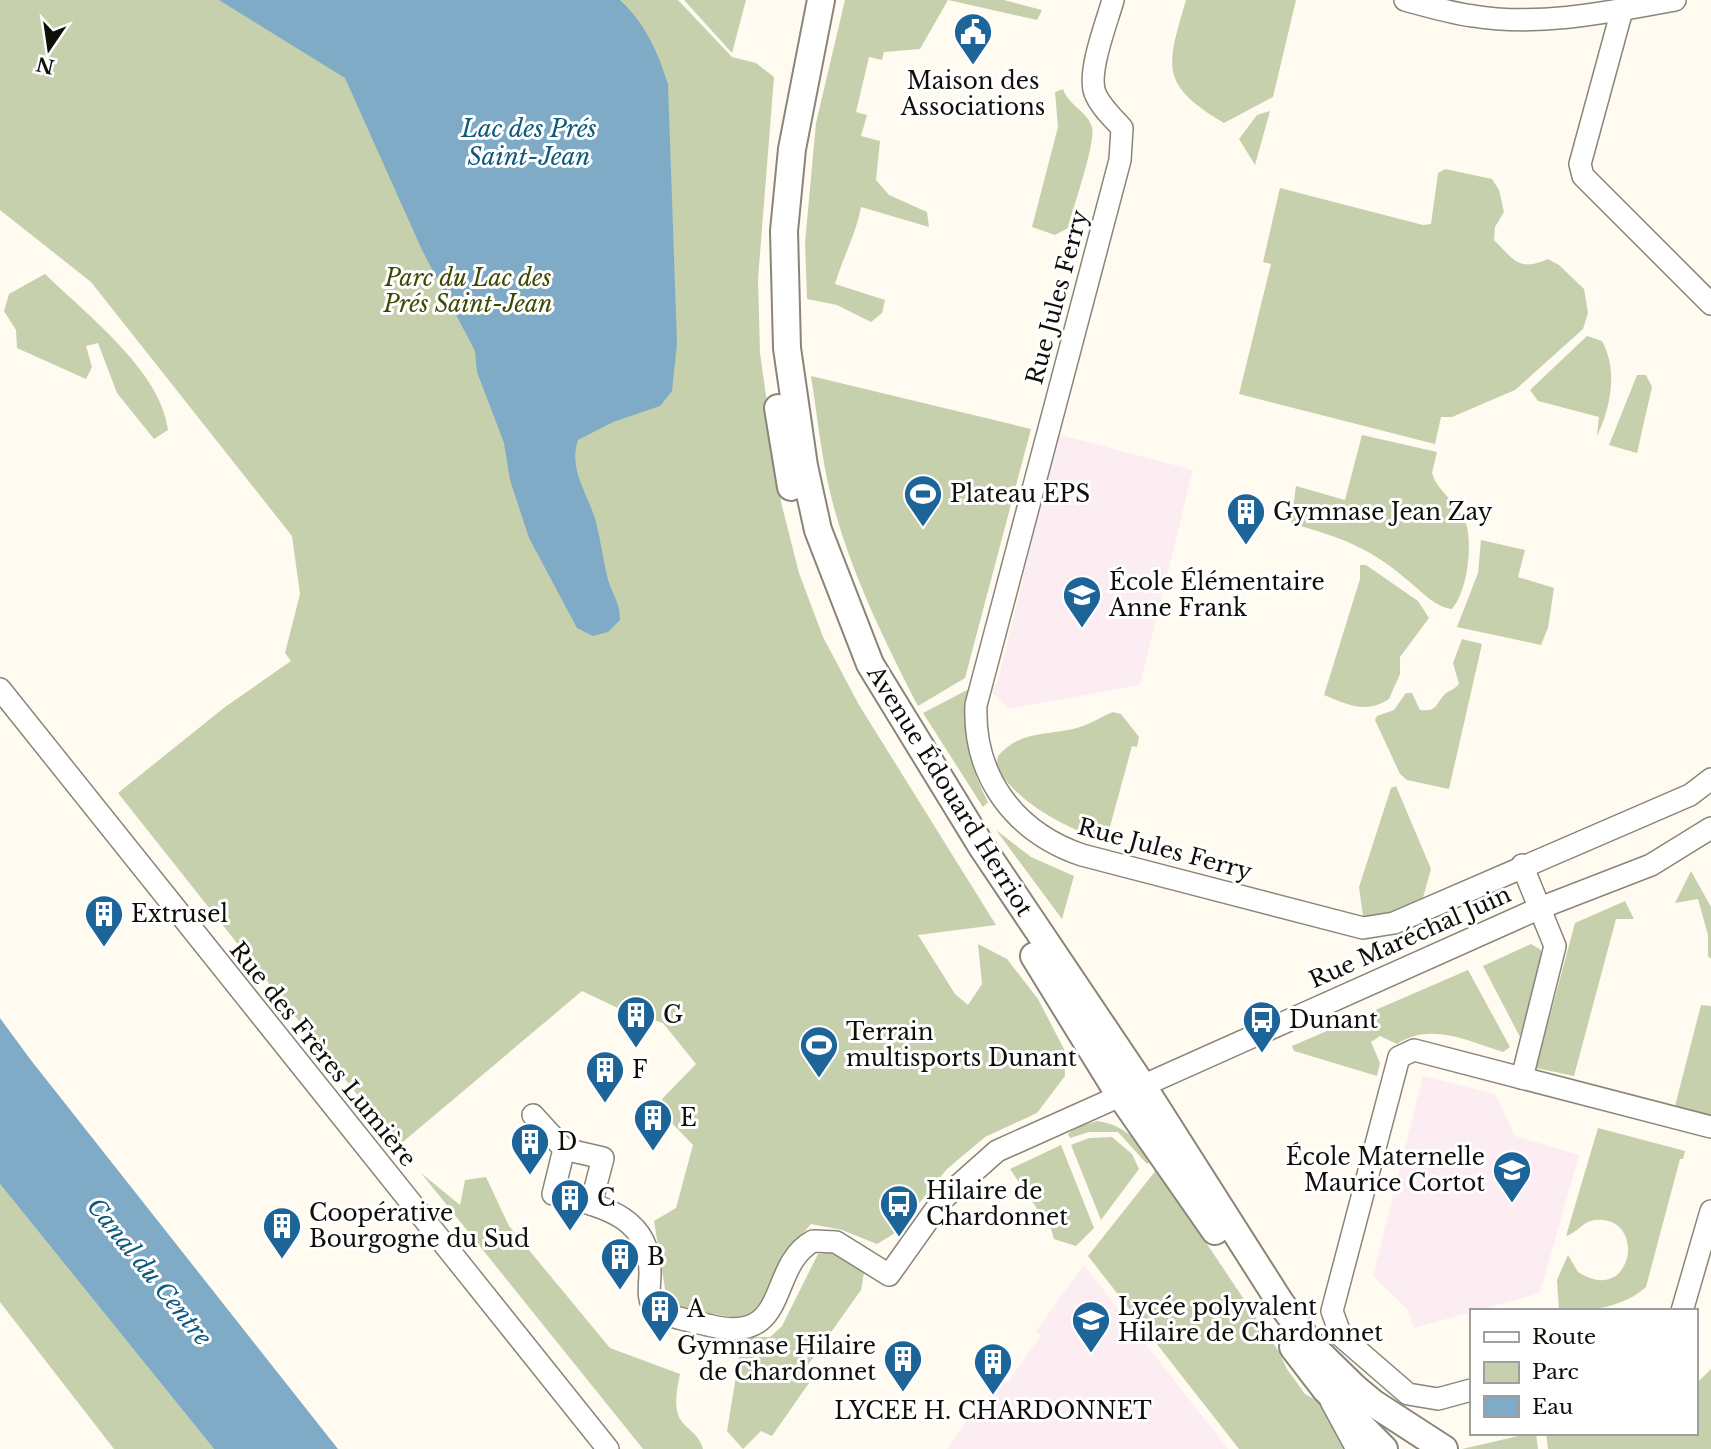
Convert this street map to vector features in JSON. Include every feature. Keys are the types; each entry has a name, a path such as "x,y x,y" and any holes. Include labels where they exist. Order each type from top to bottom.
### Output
{"main road":[{"name":"Avenue Édouard Herriot","path":"804,0 779,117 768,248 768,299 782,447 796,512 835,623 879,712 1131,1090 1326,1390 1384,1449 1394,1437 1401,1435 1442,1449"},
{"name":"Avenue Édouard Herriot","path":"821,0 792,149 784,232 783,284 792,390 818,530 870,664 1131,1090 1280,1303 1312,1346 1373,1403 1442,1449"}],"street":[{"name":"Rue Jules Ferry","path":"1112,0 1094,86 1096,95 1122,128 1120,160 979,689 976,729 988,777 1020,820 1056,846 1363,928 1394,923 1690,795 1711,779"},
{"path":"1405,0 1474,16 1507,19 1560,9 1622,10 1675,0"},
{"path":"1622,10 1580,164 1583,176 1711,304"},
{"name":"Rue des Frères Lumière","path":"0,690 608,1449"},
{"name":"Rue Maréchal Juin","path":"591,1203 611,1210 637,1231 648,1252 649,1294 656,1310 730,1331 743,1329 765,1317 805,1246 818,1240 836,1242 888,1275 943,1199 981,1163 1012,1143 1540,908 1651,865 1707,832"},
{"path":"1522,866 1555,946 1555,956 1522,1078"},
{"path":"1470,1390 1438,1399 1408,1394 1342,1336 1332,1311 1399,1057 1414,1051 1711,1127"},
{"path":"533,1115 564,1149 603,1158 591,1203 553,1194 564,1149"},
{"path":"1683,1309 1711,1211"},
{"path":"1326,1390 1357,1449"}],"shaded area":[{"path":"1058,434 1193,470 1140,685 1008,709 991,691 998,681"},
{"path":"1423,1076 1495,1094 1515,1136 1579,1155 1540,1293 1482,1309 1470,1309 1470,1312 1414,1328 1407,1309 1373,1276"},
{"name":"Lycée polyvalent Hilaire de Chardonnet","path":"1084,1265 1228,1449 947,1449 980,1402 985,1401 996,1386 1008,1382 1041,1336 1036,1331"}],"green space":[{"name":"Parc du Lac des Prés Saint-Jean","path":"0,0 678,0 732,57 756,63 774,77 758,279 760,353 781,502 799,573 823,637 859,705 996,925 918,935 955,994 968,1005 982,984 978,944 1007,959 1038,999 1064,1049 1065,1076 1037,1113 985,1137 947,1169 895,1233 877,1244 842,1230 811,1224 788,1251 758,1308 743,1319 674,1307 666,1295 654,1221 676,1208 693,1145 669,1120 662,1099 696,1064 663,1023 622,1010 582,991 398,1146 118,793 225,707 291,661 285,653 300,594 292,536 91,282 0,210"},
{"path":"684,0 746,0 732,53"},
{"path":"845,0 948,0 920,49 884,52 882,60 869,57 856,112 867,115 861,136 880,141 876,180 889,195 927,212 929,227 861,207 835,284 885,300 882,313 871,322 837,305 807,299 805,243 816,123"},
{"path":"948,0 1004,0 1042,10 1037,20"},
{"path":"1186,0 1296,0 1273,97 1224,123 1188,97 1173,72 1172,58"},
{"path":"1063,89 1069,100 1090,122 1092,135 1068,228 1055,235 1032,227 1058,127 1055,92"},
{"path":"1270,111 1255,165 1239,139 1257,115"},
{"path":"1445,169 1492,179 1499,190 1504,212 1495,227 1494,240 1512,258 1523,264 1548,259 1559,265 1584,289 1588,313 1583,329 1515,390 1452,417 1441,417 1435,444 1239,394 1271,264 1263,262 1280,188 1423,225 1431,224 1438,173"},
{"path":"45,274 100,325 137,365 152,386 168,430 154,439 117,393 98,343 86,346 92,367 86,379 17,348 16,330 4,311 9,294"},
{"path":"1587,336 1602,341 1610,364 1609,401 1597,436 1599,417 1538,401 1530,390"},
{"path":"1637,375 1646,375 1652,387 1637,453 1609,445"},
{"name":"Plateau EPS","path":"811,376 1031,429 965,678 918,706 880,628 846,548 827,478"},
{"path":"1362,435 1437,452 1432,473 1435,481 1462,515 1468,536 1465,581 1452,609 1435,603 1396,570 1355,545 1291,523 1296,486 1345,500"},
{"path":"1481,540 1525,550 1518,577 1554,588 1548,628 1541,645 1457,627 1478,573"},
{"path":"1360,565 1366,565 1418,601 1429,618 1400,657 1400,674 1389,699 1381,704 1365,707 1349,705 1324,695 1360,579"},
{"path":"1462,639 1482,644 1449,789 1407,780 1400,774 1375,720 1377,716 1394,710 1406,693 1412,693 1420,710 1435,707 1444,695 1459,684 1453,663"},
{"path":"969,689 966,733 976,775 988,802 983,807 923,713"},
{"path":"1113,712 1121,714 1139,737 1137,747 1132,746 1108,834 1112,836 1110,844 1062,823 1032,805 1018,794 996,767 998,756 1017,741 1083,726"},
{"path":"1396,786 1431,869 1422,901 1371,919 1363,916 1359,887 1391,788"},
{"path":"996,830 1031,857 1074,876 1062,919"},
{"path":"1691,871 1711,907 1711,959 1708,956 1708,935 1698,899 1675,903"},
{"path":"1625,901 1634,919 1616,919 1574,1076 1536,1068 1575,923"},
{"path":"1531,944 1541,950 1541,958 1520,1037 1483,966"},
{"path":"1468,970 1510,1047 1503,1052 1463,1039 1436,1034 1423,1034 1397,1044 1380,1036 1371,1042 1380,1063 1377,1076 1294,1051 1292,1046"},
{"path":"1701,1005 1711,1006 1711,1120 1674,1110"},
{"path":"1097,1121 1115,1126 1129,1134 1152,1160 1147,1164 1118,1132 1089,1132 1070,1138 1068,1134 1077,1127"},
{"path":"1598,1128 1685,1151 1683,1159 1680,1159 1646,1287 1637,1294 1606,1307 1559,1309 1557,1280 1568,1255 1578,1272 1597,1280 1612,1278 1622,1270 1627,1257 1627,1243 1622,1230 1611,1222 1590,1221 1566,1236"},
{"path":"1112,1137 1132,1154 1139,1169 1101,1220 1071,1145 1089,1138"},
{"path":"1061,1145 1094,1228 1076,1246 1054,1239 1051,1229 1010,1169"},
{"path":"1157,1169 1279,1352 1287,1369 1305,1394 1319,1402 1348,1449 1239,1449 1088,1256"},
{"path":"421,1173 460,1205 465,1180 486,1177 509,1226 610,1348 680,1374 677,1412 703,1449 643,1449"},
{"path":"0,1184 214,1449 114,1449 0,1302"},
{"path":"832,1253 864,1273 861,1290 800,1376 809,1383 772,1436 761,1431 743,1449 727,1431 741,1346 753,1337 770,1337 782,1326 818,1254"},
{"path":"1711,1369 1711,1449 1548,1449 1546,1435 1697,1435 1697,1383"},
{"path":"1522,1435 1536,1435 1538,1449 1462,1449"}],"water":[{"name":"Lac des Prés Saint-Jean","path":"219,0 620,0 644,28 668,84 677,343 672,391 660,406 613,422 578,440 575,461 577,471 593,511 608,580 620,614 620,620 608,632 593,636 577,628 529,538 510,480 504,443 477,372 475,351 422,250 345,78"},
{"name":"Canal du Centre","path":"0,1018 338,1449 214,1449 0,1184"}],"place":[{"name":"Maison des Associations","path":"973,66"},
{"name":"Plateau EPS","path":"923,528"},
{"name":"Gymnase Jean Zay","path":"1246,546"},
{"name":"École Élémentaire Anne Frank","path":"1082,629"},
{"name":"Extrusel","path":"104,948"},
{"name":"G","path":"636,1049"},
{"name":"Dunant","path":"1262,1054"},
{"name":"Terrain multisports Dunant","path":"819,1079"},
{"name":"F","path":"605,1104"},
{"name":"E","path":"653,1152"},
{"name":"D","path":"530,1176"},
{"name":"École Maternelle Maurice Cortot","path":"1512,1204"},
{"name":"C","path":"570,1232"},
{"name":"Hilaire de Chardonnet","path":"899,1238"},
{"name":"Coopérative Bourgogne du Sud","path":"282,1260"},
{"name":"B","path":"620,1291"},
{"name":"A","path":"660,1343"},
{"name":"Lycée polyvalent Hilaire de Chardonnet","path":"1091,1354"},
{"name":"Gymnase Hilaire de Chardonnet","path":"903,1393"},
{"name":"LYCEE H. CHARDONNET","path":"993,1396"}]}
